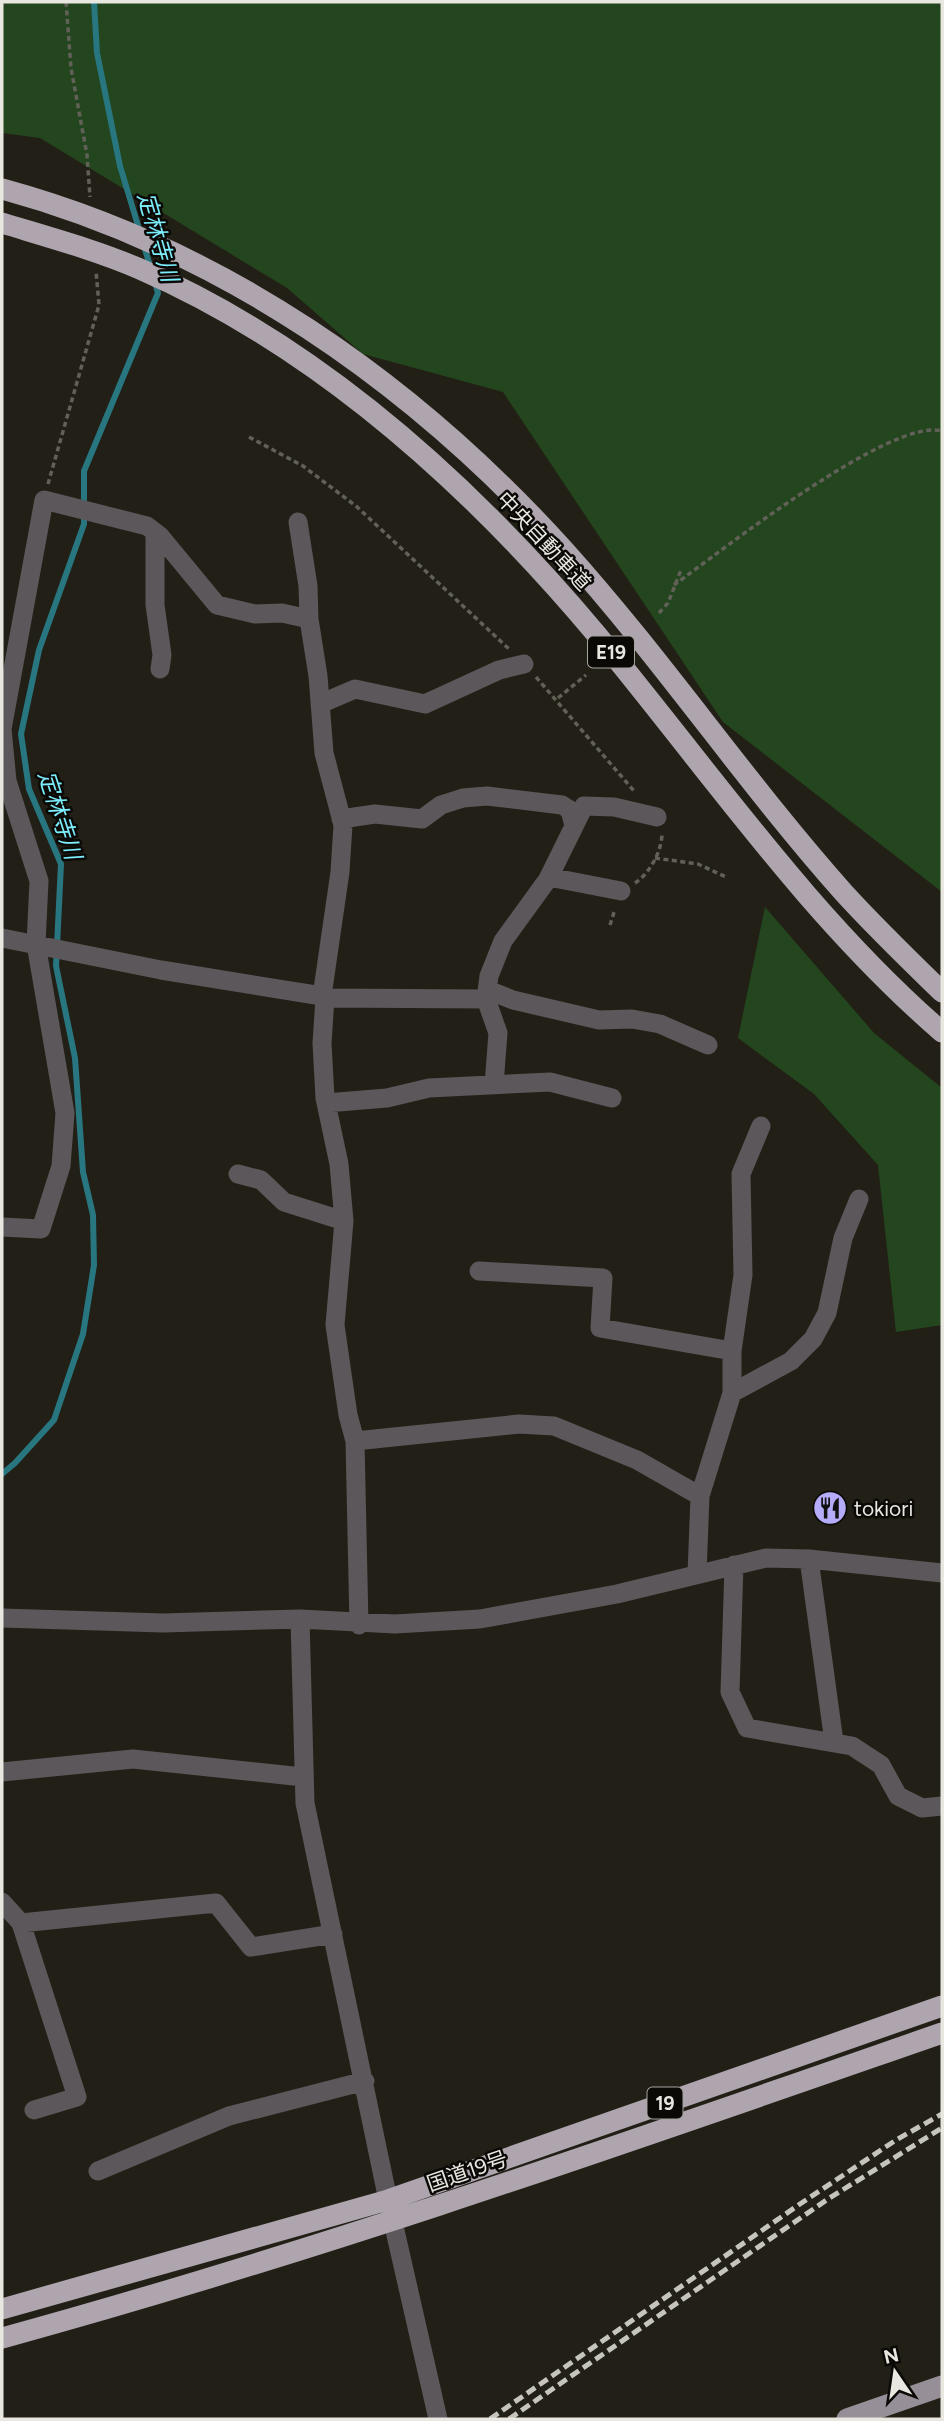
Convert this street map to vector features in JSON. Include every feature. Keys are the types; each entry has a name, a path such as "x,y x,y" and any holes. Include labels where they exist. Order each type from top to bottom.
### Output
{"highway":[{"name":"中央自動車道","path":"2,189 149,239 250,292 336,347 412,403 509,491 623,619 836,884 942,992"},
{"name":"中央自動車道","path":"2,223 139,269 235,318 371,411 467,495 597,635 798,883 874,968 942,1032"},
{"name":"国道19号","path":"2,2309 388,2200 942,2006"},
{"name":"国道19号","path":"2,2339 160,2295 394,2222 942,2033"}],"main road":[{"path":"847,2419 942,2386"}],"street":[{"path":"2,1227 41,1229 61,1166 65,1113 36,944 39,881 7,781 2,729 44,500 135,521 155,532 217,605 255,614 282,613 309,619"},
{"path":"298,522 309,586 309,619 324,753 341,818 340,872 323,997 322,1043 326,1103 339,1164 344,1221 335,1325 348,1415 355,1441 359,1625"},
{"path":"155,532 153,561 155,605 161,641 160,669"},
{"path":"320,704 355,689 425,704 499,670 524,664"},
{"path":"341,818 375,814 422,819 441,805 487,796 562,805 570,810 574,826"},
{"path":"494,1085 498,1033 487,994 489,976 503,941 549,877 584,806 614,807 657,817"},
{"path":"549,877 621,891"},
{"path":"2,938 161,970 323,997 487,994 599,1020 632,1019 660,1024 708,1045"},
{"path":"326,1103 387,1098 429,1088 550,1082 612,1098"},
{"path":"697,1574 700,1496 732,1392 732,1351 743,1275 741,1174 761,1126"},
{"path":"238,1174 261,1180 284,1202 344,1221"},
{"path":"732,1392 791,1361 813,1339 827,1314 843,1238 859,1199"},
{"path":"480,1271 603,1278 600,1328 732,1351"},
{"path":"355,1441 519,1424 554,1426 637,1460 700,1496"},
{"path":"2,1618 163,1623 300,1619 359,1625 480,1619 617,1594 766,1558 809,1559 942,1573"},
{"path":"809,1559 834,1742"},
{"path":"734,1566 730,1692 747,1728 852,1746 881,1765 898,1796 922,1808 942,1806"},
{"path":"300,1619 305,1803 388,2200 438,2419"},
{"path":"2,1772 132,1759 303,1777"},
{"path":"2,1902 21,1923 77,2097 34,2110"},
{"path":"21,1923 216,1903 250,1947 333,1934"},
{"path":"98,2171 229,2116 365,2081"}],"path":[{"path":"674,585 871,451 920,432 942,431"},
{"path":"659,613 668,603 681,569"},
{"path":"558,699 586,675"},
{"path":"654,858 698,863 726,877"}],"green space":[{"path":"2,2 942,2 942,892 723,722 503,392 363,354 287,288 40,138 2,133"},
{"path":"765,907 874,1033 942,1088 942,1325 896,1332 878,1165 814,1094 738,1038"}],"waterway":[{"name":"定林寺川","path":"94,2 97,53 120,166 140,232"},
{"name":"定林寺川","path":"144,246 151,269"},
{"name":"定林寺川","path":"2,1474 54,1420 83,1334 94,1265 93,1215 83,1172 75,1058 56,966 61,864 29,789 21,734 39,650 84,524 84,471 158,293 155,283"}],"railway":[{"path":"490,2419 800,2204 896,2140 942,2114"},
{"path":"509,2419 828,2199 942,2128"}],"place":[{"name":"tokiori","path":"830,1508"}]}
